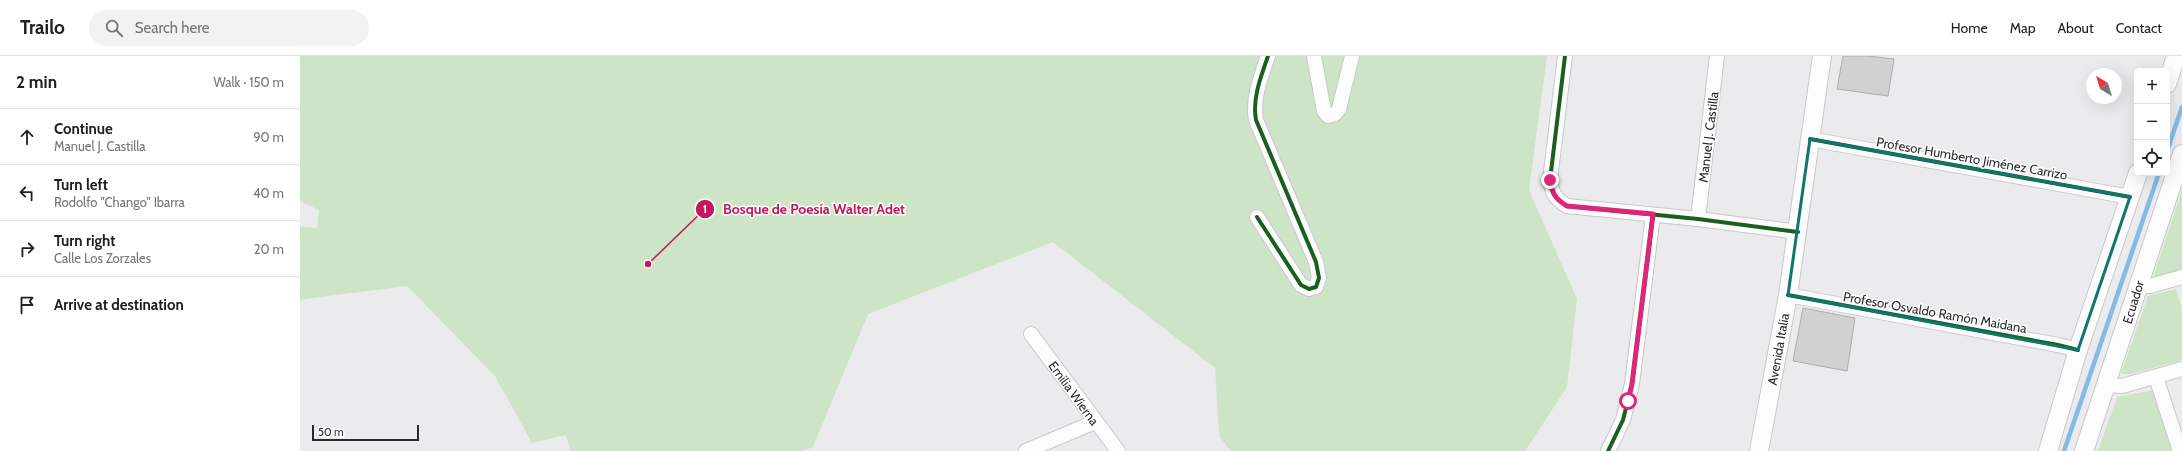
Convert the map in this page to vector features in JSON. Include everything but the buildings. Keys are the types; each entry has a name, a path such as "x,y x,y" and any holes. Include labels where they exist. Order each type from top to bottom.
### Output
{"main road":[{"name":"Avenida Italia","path":"1759,451 1788,295 1822,56"},
{"path":"2170,75 2176,56"},
{"name":"Ecuador","path":"2084,451 2182,154"},
{"path":"2048,451 2078,350 2137,176"}],"street":[{"path":"1257,217 1301,285 1309,289 1316,287 1319,278 1316,262 1255,115 1255,96 1268,56"},
{"path":"1314,56 1324,111 1328,116 1335,114 1339,109 1352,56"},
{"path":"1564,56 1550,180 1553,195 1558,201 1567,206 1698,218 1798,232"},
{"name":"Manuel J. Castilla","path":"1698,218 1717,56"},
{"name":"Profesor Humberto Jiménez Carrizo","path":"1810,139 2130,197"},
{"path":"1608,451 1623,420 1632,384 1653,214"},
{"path":"2137,287 2150,286 2182,277"},
{"name":"Profesor Osvaldo Ramón Maidana","path":"1788,295 2051,343 2078,350"},
{"name":"Emilia Wierna","path":"1031,334 1118,451"},
{"path":"2107,385 2122,386 2182,369"},
{"path":"2156,377 2180,451"},
{"path":"1026,451 1095,422"}],"highlighted area":[{"path":"1810,139 2130,197 2078,350 1788,295"}],"green space":[{"path":"300,56 1547,56 1529,190 1577,299 1567,387 1525,451 1230,451 1219,435 1215,368 1053,242 868,314 813,447 803,451 570,451 566,435 532,443 495,376 407,286 304,299 300,302 300,227 317,228 319,210 300,201"},
{"path":"2182,189 2182,269 2155,278 2154,275"},
{"path":"2176,289 2182,309 2182,360 2131,374 2121,374 2148,296"},
{"path":"2153,390 2172,451 2098,451 2117,397"}],"waterway":[{"path":"2170,142 2182,107"},
{"path":"2064,451 2158,176"}],"cycle path":[{"path":"1257,217 1301,285 1309,289 1316,287 1319,278 1316,262 1256,120 1256,96 1268,56"},
{"path":"1565,56 1550,180 1555,195 1563,203 1567,206 1698,219 1798,232"},
{"path":"1810,139 2130,197"},
{"path":"1608,451 1623,420 1632,384 1653,215"},
{"path":"1788,295 2078,350"}],"place":[{"name":"Bosque de Poesía Walter Adet","path":"648,264"}],"route":[{"path":"1550,180 1553,195 1558,201 1567,206 1653,214 1632,384 1628,401"}]}
